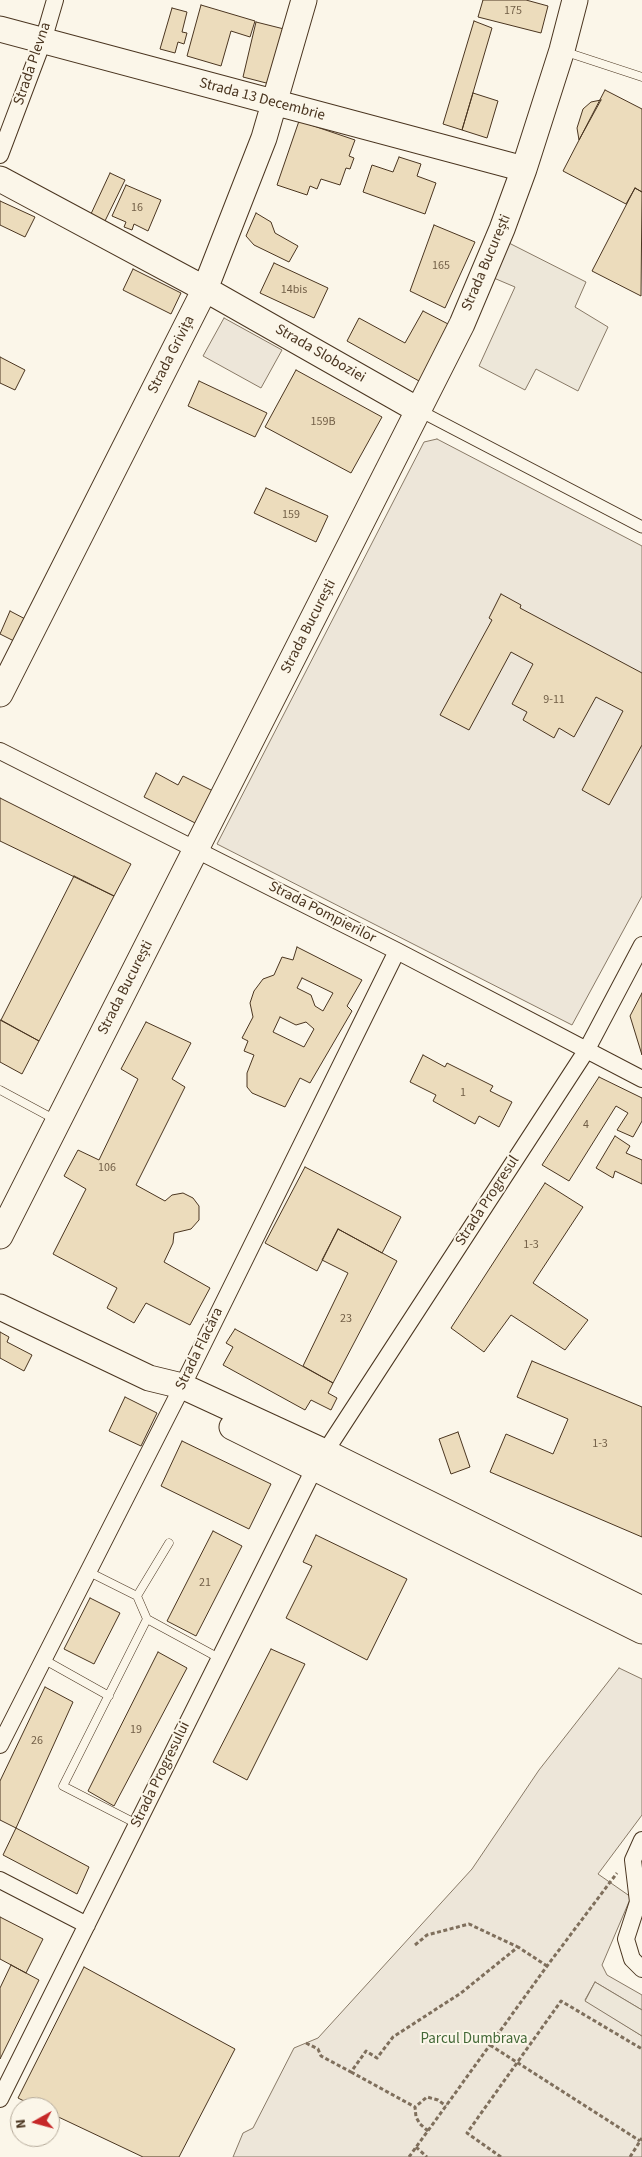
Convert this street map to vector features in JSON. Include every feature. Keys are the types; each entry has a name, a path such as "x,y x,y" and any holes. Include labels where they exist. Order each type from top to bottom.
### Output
{"main road":[{"name":"Strada Grivița","path":"0,694 206,289 257,157 304,0"},
{"name":"Strada București","path":"0,1236 462,324 502,229 524,170 562,50 575,0"},
{"name":"Strada 13 Decembrie","path":"0,29 524,170"},
{"name":"Strada Sloboziei","path":"0,179 206,289 418,410"},
{"path":"0,1307 319,1461 642,1608"},
{"path":"319,1461 642,1631"}],"street":[{"name":"Strada Plevna","path":"0,155 43,41 55,0"},
{"name":"Strada Sloboziei","path":"418,410 642,526"},
{"name":"Strada Pompierilor","path":"0,751 397,951 642,1080"},
{"name":"Strada Progresul","path":"319,1461 586,1050 642,945"},
{"name":"Strada Flacăra","path":"0,1745 179,1393 397,951"},
{"name":"Strada Progresului","path":"0,2099 5,2076 87,1925 319,1461"},
{"path":"640,1843 633,1860 640,1902 626,1938 632,1958 642,1969"},
{"path":"0,1880 87,1925"}],"lane":[{"path":"562,50 642,77"},
{"path":"0,1090 58,1121"},
{"path":"137,1596 169,1543"},
{"path":"87,1571 137,1596 147,1619 219,1658"},
{"path":"137,1824 64,1786 147,1619"},
{"path":"43,1659 109,1696"}],"path":[{"path":"410,2157 547,1966 640,1843"},
{"path":"415,1945 427,1935 469,1924 518,1947 547,1966"},
{"path":"351,2072 366,2051 377,2058 393,2038 461,1992 518,1947"},
{"path":"501,2157 467,2133 561,2001 642,2049"},
{"path":"306,2043 318,2049 321,2056 415,2107"},
{"path":"490,2045 641,2139 630,2157"},
{"path":"428,2131 420,2124 416,2117 415,2107 427,2097 438,2100 446,2106"},
{"path":"416,2147 427,2157"}],"green space":[{"path":"224,318 282,350 261,388 203,356"},
{"path":"437,439 642,546 642,896 572,1025 217,844 424,442"},
{"name":"Parcul Dumbrava","path":"619,1668 642,1679 642,1815 598,1874 631,1897 602,1965 607,1975 642,1995 642,2010 595,1982 585,2000 642,2036 642,2157 233,2157 243,2133 253,2128 294,2048 318,2038 472,1869 539,1770"}],"shaded area":[{"path":"505,241 586,282 575,307 608,327 578,391 536,369 525,390 479,366 515,287 489,276"},
{"path":"595,1982 642,2010 642,2036 585,2001"}],"building":[{"path":"483,0 526,0 548,6 541,33 478,17"},
{"path":"201,5 255,21 250,37 231,31 221,66 187,56"},
{"path":"172,8 187,12 182,32 187,33 184,44 178,42 175,53 160,49"},
{"path":"474,21 492,28 462,130 443,124"},
{"path":"256,22 288,30 274,85 243,77"},
{"path":"605,90 642,109 642,192 635,188 626,204 563,171"},
{"path":"473,93 498,101 487,138 462,130"},
{"path":"601,100 579,140 577,128 583,109 591,102"},
{"path":"299,121 355,140 349,156 354,158 350,169 346,168 340,185 321,179 317,189 310,186 307,195 277,185"},
{"path":"399,157 421,164 417,176 436,183 425,214 363,192 372,165 393,172"},
{"path":"110,173 125,180 104,223 90,216"},
{"path":"126,185 161,200 148,231 134,224 132,230 124,227 126,222 112,216"},
{"path":"635,188 642,192 641,296 592,271"},
{"path":"0,201 35,217 25,237 0,225"},
{"path":"256,213 271,222 275,233 298,246 289,262 254,245 246,236"},
{"path":"434,225 475,242 445,308 410,291"},
{"path":"274,263 328,288 314,318 260,293"},
{"path":"133,269 181,293 171,314 123,290"},
{"path":"423,311 450,325 419,381 347,341 359,318 405,343"},
{"path":"0,357 25,370 15,390 0,383"},
{"path":"296,370 382,417 351,473 265,427"},
{"path":"199,381 267,413 255,437 188,406"},
{"path":"266,488 328,516 316,542 254,513"},
{"path":"501,594 521,605 520,608 642,673 642,745 609,805 582,790 623,711 596,697 574,737 559,728 554,738 523,720 527,712 512,704 533,664 511,652 469,730 440,715 492,620 489,618"},
{"path":"10,611 29,621 18,643 0,634"},
{"path":"156,773 178,785 183,776 217,793 201,826 144,797"},
{"path":"0,798 131,864 114,896 0,841"},
{"path":"74,876 114,896 39,1041 1,1020"},
{"path":"297,947 362,980 347,1006 352,1011 310,1083 300,1078 285,1107 252,1093 247,1087 247,1073 254,1055 244,1051 248,1041 242,1038 253,1017 250,1003 254,991 263,979 274,975 282,957 293,960","holes":["302,978 333,993 323,1011 315,1006 311,995 297,988","280,1017 296,1025 306,1022 314,1029 304,1047 273,1032"]},
{"path":"642,993 642,1055 630,1016"},
{"path":"0,1020 39,1041 22,1074 0,1062"},
{"path":"146,1022 191,1043 172,1079 185,1087 136,1185 165,1201 172,1195 183,1193 193,1198 199,1206 199,1220 191,1229 174,1233 173,1243 164,1262 210,1288 190,1325 146,1303 134,1323 107,1308 117,1288 53,1254 86,1189 64,1176 78,1150 99,1160 138,1079 121,1069"},
{"path":"423,1055 445,1067 447,1063 493,1086 490,1091 512,1102 499,1127 479,1116 475,1124 433,1101 436,1095 410,1082"},
{"path":"599,1077 642,1098 642,1121 633,1137 617,1130 628,1113 616,1106 569,1181 542,1165"},
{"path":"615,1136 630,1146 626,1153 642,1160 642,1184 615,1171 613,1178 596,1168"},
{"path":"305,1167 401,1217 382,1253 338,1229 317,1271 265,1243"},
{"path":"545,1183 583,1207 533,1283 588,1320 565,1350 511,1315 484,1352 451,1328"},
{"path":"338,1229 397,1261 333,1383 303,1366 348,1273 322,1260"},
{"path":"235,1329 333,1383 328,1393 337,1398 331,1410 311,1400 305,1410 223,1365 233,1347 226,1343"},
{"path":"0,1332 9,1337 7,1342 32,1355 24,1371 0,1358"},
{"path":"532,1361 642,1407 642,1537 490,1472 506,1434 553,1454 568,1419 517,1397"},
{"path":"125,1397 157,1413 141,1446 109,1431"},
{"path":"458,1432 470,1467 451,1474 439,1439"},
{"path":"182,1441 271,1484 249,1529 161,1486"},
{"path":"213,1531 242,1546 196,1636 167,1621"},
{"path":"316,1535 407,1579 367,1660 286,1618 312,1566 303,1562"},
{"path":"90,1598 120,1613 94,1664 64,1649"},
{"path":"271,1649 305,1664 247,1780 213,1762"},
{"path":"158,1652 187,1668 114,1806 88,1791"},
{"path":"45,1687 73,1702 16,1828 0,1820 0,1781"},
{"path":"16,1828 89,1867 77,1894 3,1855"},
{"path":"0,1917 43,1939 26,1973 0,1959"},
{"path":"11,1965 39,1980 0,2059 0,1988"},
{"path":"84,1967 235,2049 179,2157 143,2157 60,2118 60,2097 19,2097"}]}
